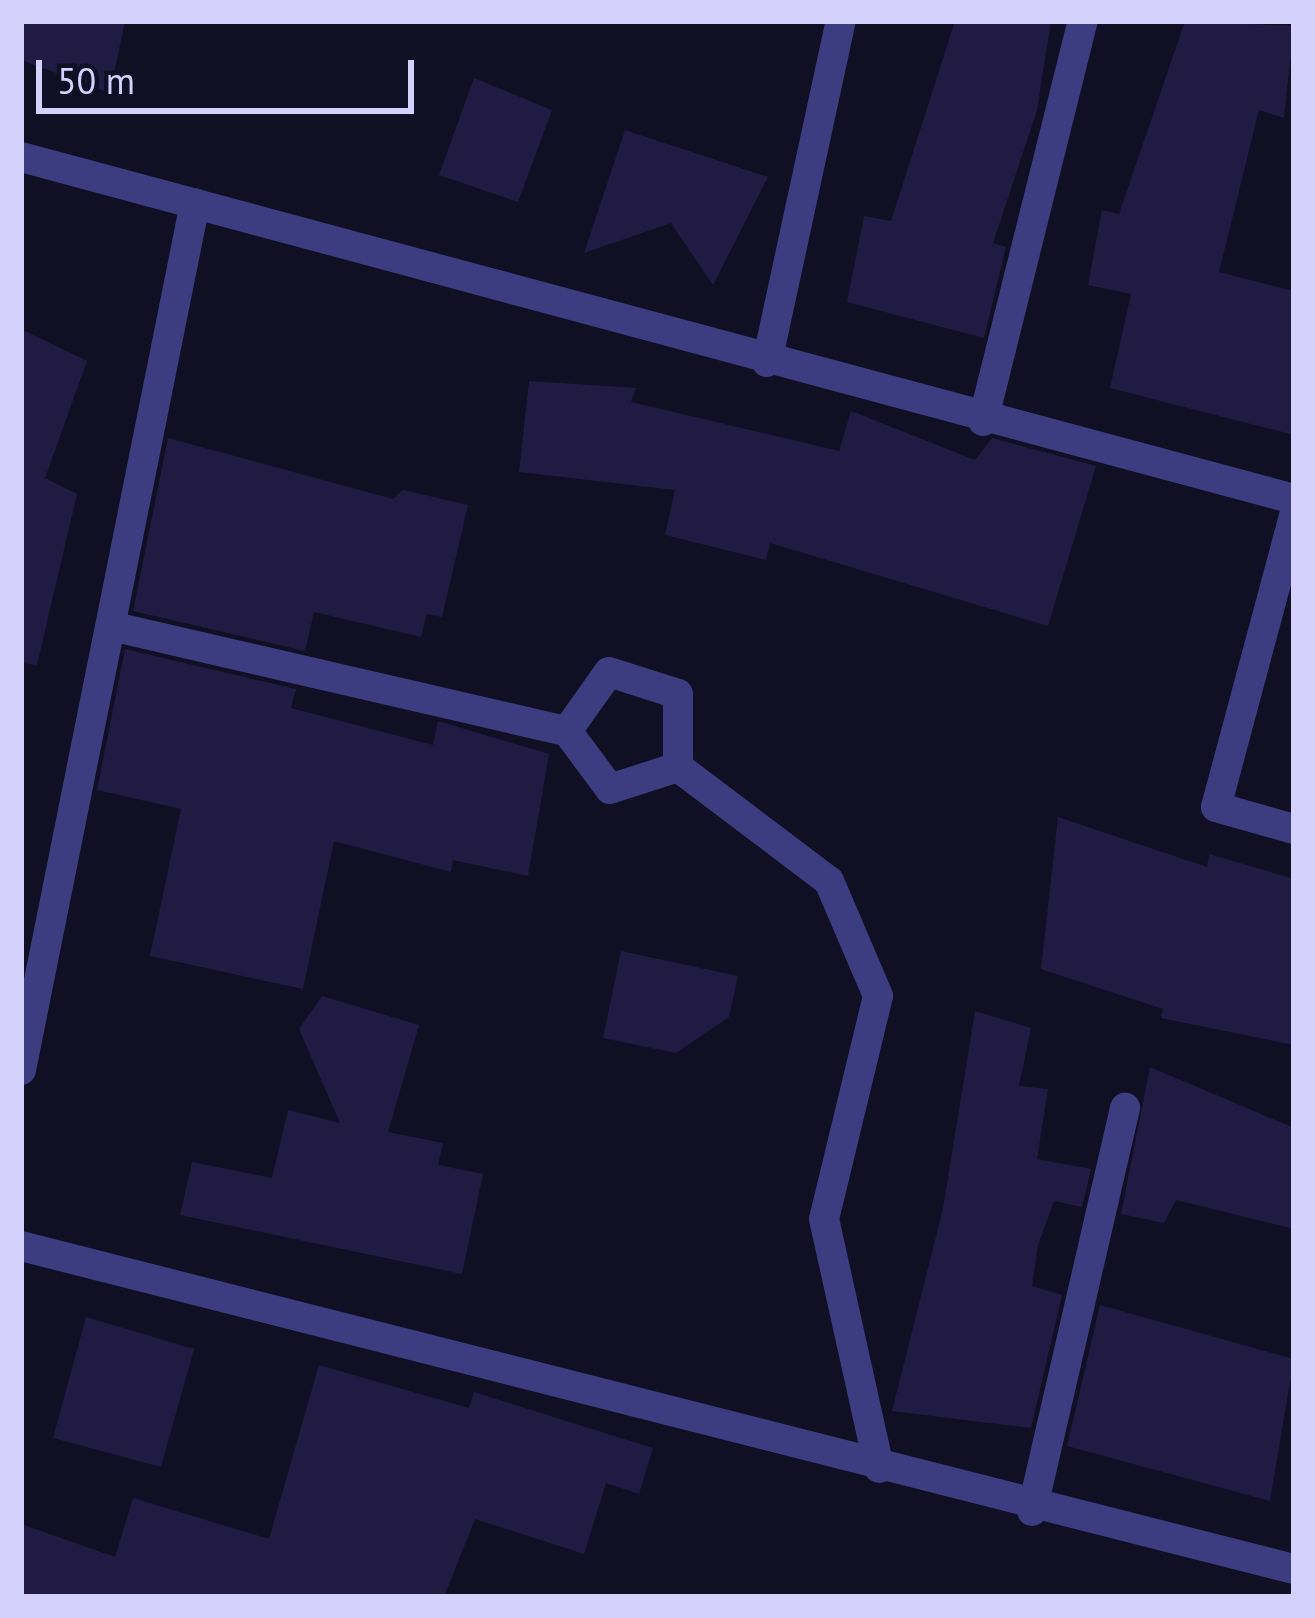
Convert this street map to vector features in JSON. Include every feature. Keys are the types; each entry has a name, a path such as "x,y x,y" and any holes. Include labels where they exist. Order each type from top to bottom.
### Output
{"street":[{"path":"767,362 841,21"},
{"path":"982,421 1083,21"},
{"path":"21,158 982,421 1294,499"},
{"path":"21,1070 115,627 195,203"},
{"path":"1294,516 1216,807 1294,829"},
{"path":"115,627 567,731 610,789 678,767"},
{"path":"567,731 609,672 678,694 678,767"},
{"path":"678,767 829,881 878,996 824,1219 879,1468"},
{"path":"1032,1511 1125,1108"},
{"path":"23,1254 879,1468 1032,1511 1294,1569"}],"building":[{"path":"21,21 125,21 110,93 21,60"},
{"path":"955,21 1051,21 1037,110 993,243 1006,247 984,338 847,302 864,216 891,221"},
{"path":"1185,21 1294,26 1284,118 1259,110 1219,272 1294,291 1294,435 1110,388 1131,294 1088,285 1102,210 1119,214"},
{"path":"474,78 552,110 518,202 439,175"},
{"path":"625,130 768,177 713,285 671,223 584,253"},
{"path":"21,329 87,361 45,478 77,494 37,665 21,663"},
{"path":"529,381 636,388 631,402 839,451 851,411 975,460 992,438 1096,466 1048,626 770,543 766,560 665,535 675,490 519,472"},
{"path":"168,438 393,499 403,490 468,505 442,617 427,614 421,637 314,612 305,651 133,611"},
{"path":"125,649 296,689 291,708 433,745 438,721 549,754 528,876 453,860 451,872 334,841 303,989 150,956 181,809 97,790"},
{"path":"1058,817 1207,867 1209,854 1294,879 1294,1045 1161,1018 1163,1009 1041,969"},
{"path":"621,951 738,976 729,1017 676,1053 603,1038"},
{"path":"322,996 419,1025 388,1132 443,1143 438,1165 483,1174 462,1274 180,1215 192,1162 272,1178 288,1110 340,1123 299,1029"},
{"path":"975,1011 1031,1028 1019,1086 1048,1089 1037,1159 1091,1169 1082,1207 1054,1201 1038,1245 1032,1286 1062,1295 1031,1428 892,1411 943,1209"},
{"path":"1150,1067 1294,1128 1294,1229 1176,1200 1164,1223 1121,1214"},
{"path":"1100,1305 1294,1359 1270,1501 1067,1446"},
{"path":"86,1317 194,1349 161,1467 53,1438"},
{"path":"319,1365 469,1408 474,1392 653,1448 639,1494 606,1483 584,1554 475,1519 444,1597 21,1597 21,1524 115,1557 133,1498 269,1539"}]}
